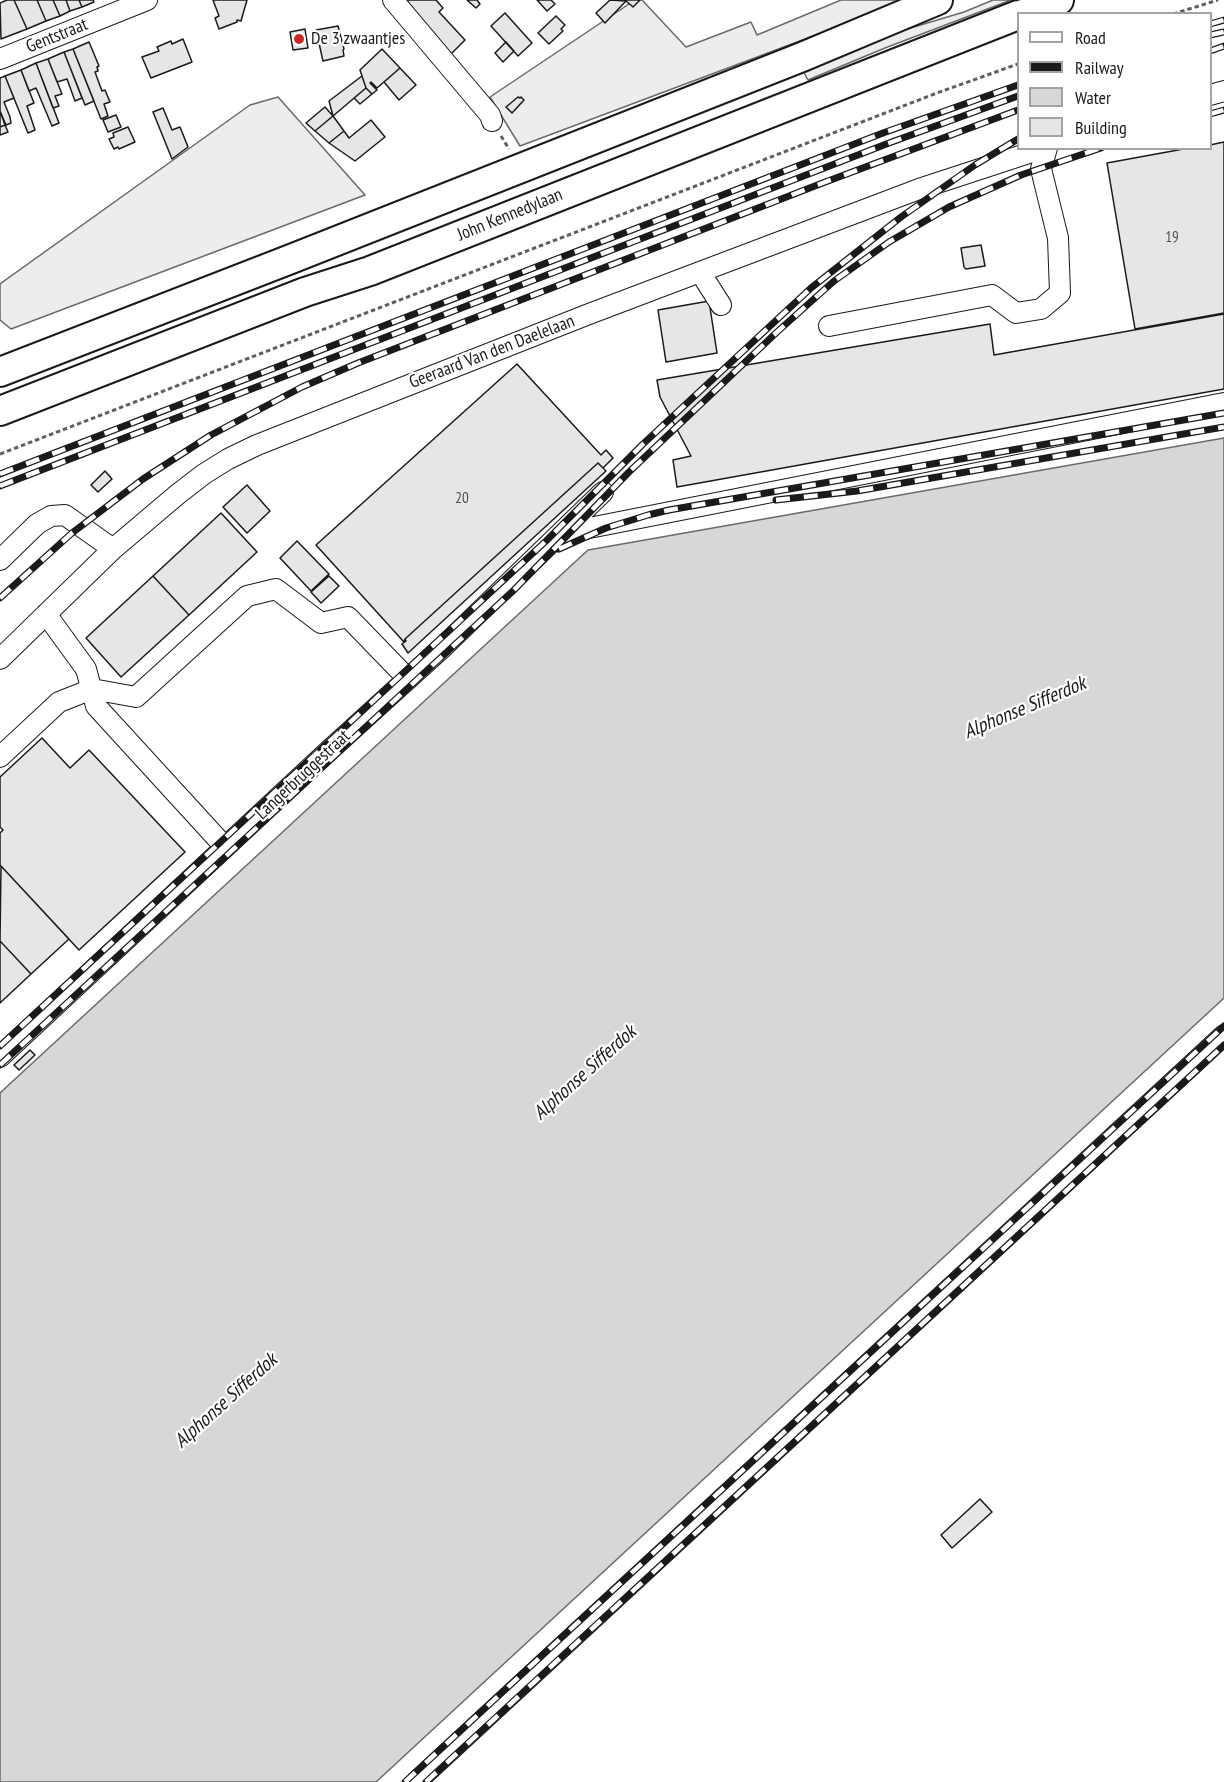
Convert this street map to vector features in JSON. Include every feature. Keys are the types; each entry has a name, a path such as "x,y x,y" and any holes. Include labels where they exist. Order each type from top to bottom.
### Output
{"highway":[{"path":"0,372 291,260 938,0"},
{"path":"1028,12 1059,0"},
{"name":"John Kennedylaan","path":"0,411 305,292 370,271 1017,15"}],"street":[{"name":"Gentstraat","path":"0,59 147,0"},
{"path":"393,0 490,115 492,121"},
{"name":"Geeraard Van den Daelelaan","path":"0,660 112,549 204,474 228,459 700,272 919,189 1040,150"},
{"path":"829,326 992,295 1016,312 1041,309 1060,293 1058,238 1041,169 1046,150"},
{"path":"700,272 721,305"},
{"path":"556,537 601,526 1224,403"},
{"name":"Langerbruggestraat","path":"0,1057 408,679 603,492"},
{"path":"0,560 37,524 51,516 65,515 112,549"},
{"path":"0,757 59,702 92,689 136,697 247,596 276,589 321,623 348,616 408,679"},
{"path":"46,614 86,669 96,706 225,847"},
{"path":"416,1782 1224,1035"}],"path":[{"path":"1179,12 1218,0"},
{"path":"0,454 1017,64"},
{"path":"492,121 520,168"}],"shaded area":[{"path":"635,0 642,0 686,47 751,22 757,35 841,0 909,0 520,146 490,97"},
{"path":"993,0 1011,0 808,80 802,69 884,36 964,12"},
{"path":"278,97 365,195 11,329 0,320 0,284 250,105"}],"water":[{"name":"Alphonse Sifferdok","path":"1224,438 1224,998 376,1782 0,1782 0,1093 588,550"}],"building":[{"path":"14,0 27,29 1,39 0,3"},
{"path":"14,0 37,0 46,21 27,29"},
{"path":"37,0 53,0 60,16 46,21"},
{"path":"53,0 66,0 70,11 60,16"},
{"path":"66,0 79,0 82,7 70,11"},
{"path":"79,0 93,0 94,2 82,7"},
{"path":"213,0 247,0 241,21 237,20 219,29 215,18 219,16"},
{"path":"400,0 436,0 443,8 439,12 465,40 450,55"},
{"path":"467,0 477,0 480,4 476,8"},
{"path":"537,0 551,0 555,4 547,11"},
{"path":"610,0 626,1 605,23 596,13"},
{"path":"625,0 640,0 633,7"},
{"path":"505,13 532,43 518,56 491,26"},
{"path":"556,16 565,25 561,29 563,31 549,44 538,33"},
{"path":"338,26 344,56 323,61 316,30"},
{"path":"305,29 308,48 293,50 290,32"},
{"path":"183,39 192,62 151,78 142,57 159,51 157,47"},
{"path":"89,42 99,66 98,71 95,72 102,91 105,90 110,102 104,104 108,116 101,119 73,49"},
{"path":"506,42 514,51 503,62 495,53"},
{"path":"73,49 94,101 85,105 64,52"},
{"path":"382,49 400,68 377,88 371,82 377,90 372,94 366,88 360,70"},
{"path":"64,52 82,98 75,101 67,79 57,82 48,59"},
{"path":"48,59 62,94 55,96 59,106 53,108 36,63"},
{"path":"36,63 59,123 52,126 36,88 29,91 21,70"},
{"path":"400,68 416,85 399,100 384,82"},
{"path":"21,70 34,103 27,106 35,130 28,133 5,76"},
{"path":"5,76 14,98 4,102 11,123 6,125 0,111 0,78"},
{"path":"362,76 366,88 333,116 329,101"},
{"path":"366,88 372,94 360,104 354,98"},
{"path":"518,97 524,100 512,113 506,107"},
{"path":"325,107 333,116 315,131 306,123"},
{"path":"163,108 172,130 180,127 188,147 172,159 153,112"},
{"path":"0,111 5,125 0,127"},
{"path":"116,115 121,127 108,132 103,120"},
{"path":"333,116 344,131 329,143 315,131"},
{"path":"371,120 385,137 355,161 329,143 344,131 349,138"},
{"path":"5,125 8,132 0,135 0,127"},
{"path":"128,127 135,142 114,149 109,139 114,137 113,133"},
{"path":"1224,142 1224,313 1135,329 1107,163 1178,150 1212,150 1212,145"},
{"path":"981,245 985,266 966,269 961,248"},
{"path":"709,301 717,353 666,362 658,310"},
{"path":"1224,314 1224,389 677,487 673,460 691,456 660,397 657,380 990,324 994,355"},
{"path":"517,364 601,455 606,450 613,458 603,468 598,463 404,642 316,545"},
{"path":"598,463 606,471 408,653 402,644 406,641 405,639"},
{"path":"105,471 112,479 98,492 91,485"},
{"path":"247,485 270,511 247,533 223,507"},
{"path":"221,513 257,552 189,615 153,576"},
{"path":"297,541 329,574 311,591 280,558"},
{"path":"153,576 189,615 121,677 86,638"},
{"path":"329,576 339,586 321,603 311,592"},
{"path":"42,738 70,768 89,750 185,852 79,950 0,865 0,833 3,830 0,827 0,777"},
{"path":"1,866 69,939 31,974 0,941"},
{"path":"0,941 31,974 0,1003"},
{"path":"30,1050 35,1055 19,1070 14,1065"},
{"path":"980,1499 992,1512 952,1548 941,1535"}],"railway":[{"path":"1212,23 1224,20"},
{"path":"1212,35 1224,32"},
{"path":"1212,50 1224,46"},
{"path":"0,474 883,133 1017,85"},
{"path":"0,486 889,143 1017,96"},
{"path":"0,598 72,533 143,479 211,435 302,387 358,363 820,184 1017,110"},
{"path":"1212,113 1224,110"},
{"path":"0,1046 546,541 643,444 811,288 901,217 975,165 1017,140"},
{"path":"0,1065 514,590 629,472 834,281 889,242 949,207 1021,175 1095,150"},
{"path":"559,549 606,528 669,510 1224,413"},
{"path":"776,500 857,491 1224,427"},
{"path":"405,1782 1224,1026"},
{"path":"426,1782 1224,1045"}],"place":[{"name":"De 3 zwaantjes","path":"299,39"}]}
